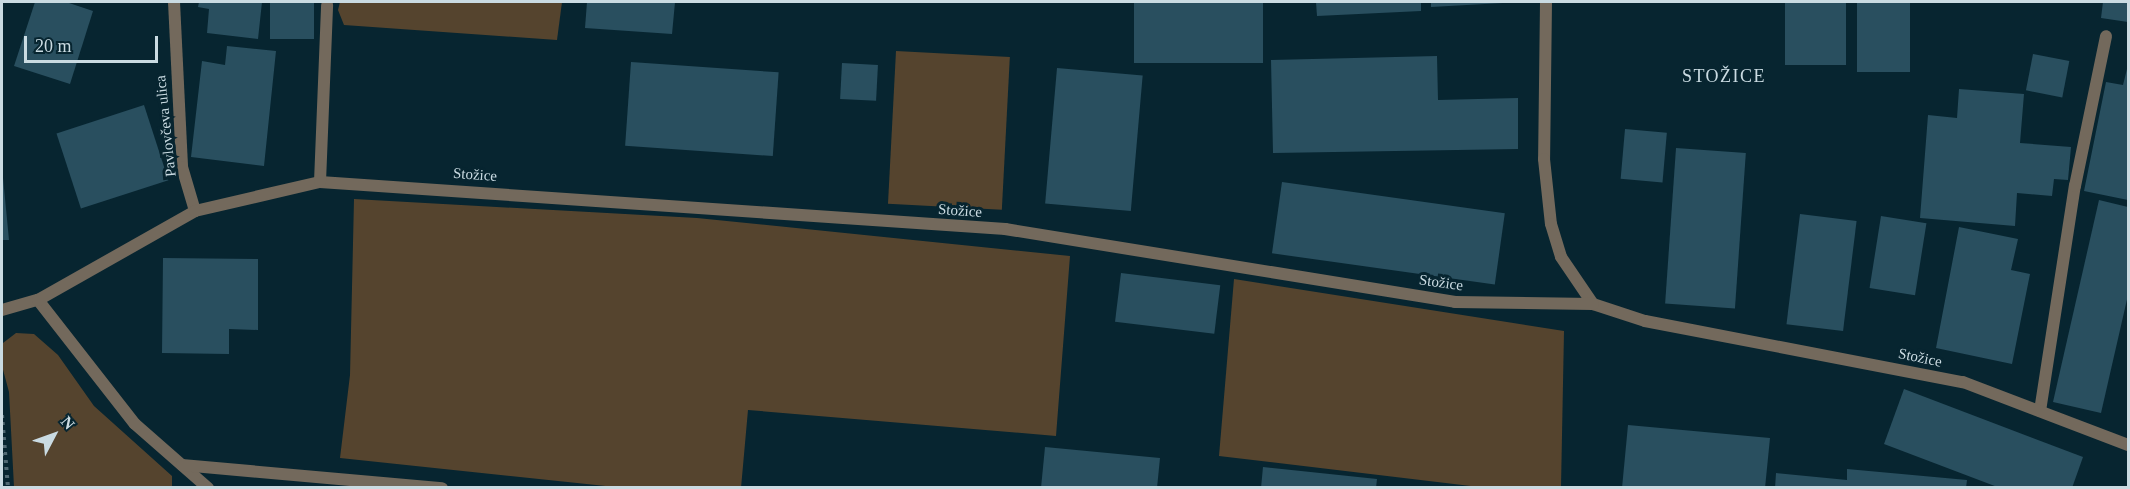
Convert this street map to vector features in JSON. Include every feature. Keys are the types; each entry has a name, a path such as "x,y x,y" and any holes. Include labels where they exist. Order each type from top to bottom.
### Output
{"street":[{"name":"Pavlovčeva ulica","path":"174,2 178,123 182,167 195,211"},
{"path":"1546,2 1544,159 1551,224 1561,257 1593,304"},
{"path":"320,182 327,5"},
{"path":"2040,411 2075,186 2106,36"},
{"name":"Stožice","path":"2,310 38,300 195,211 320,182 1005,229 1455,302 1593,304 1645,321 1964,382 2128,445"},
{"path":"38,300 135,424 208,488"},
{"path":"182,465 442,488"}],"path":[{"path":"2,415 8,488"}],"shaded area":[{"path":"340,2 562,2 557,40 344,25 338,10"},
{"path":"896,51 1010,57 1002,210 888,204"},
{"path":"354,199 697,218 1070,256 1056,436 748,410 741,488 615,487 340,458 350,375"},
{"path":"1234,279 1564,331 1561,487 1479,487 1219,456"},
{"path":"16,333 34,334 58,355 94,406 172,476 172,487 14,487 9,392 2,366 3,343"}],"building":[{"path":"35,2 66,2 93,11 70,84 14,66"},
{"path":"199,2 262,2 258,39 207,33 209,9 198,7"},
{"path":"270,2 314,2 314,39 270,39"},
{"path":"587,2 675,2 672,34 585,28"},
{"path":"1134,2 1263,2 1263,63 1134,63"},
{"path":"1316,2 1421,2 1421,11 1317,16"},
{"path":"1431,2 1503,2 1503,3 1431,7"},
{"path":"1785,2 1846,2 1846,65 1785,65"},
{"path":"1857,2 1910,2 1910,72 1857,72"},
{"path":"2103,2 2128,2 2128,22 2101,18"},
{"path":"227,46 276,51 264,166 191,157 202,61 225,65"},
{"path":"2033,54 2069,61 2062,97 2026,90"},
{"path":"1437,56 1438,100 1518,98 1518,149 1273,153 1271,60"},
{"path":"631,62 779,72 773,156 625,146"},
{"path":"842,63 878,65 876,101 840,99"},
{"path":"2128,65 2128,200 2084,191 2106,82 2123,85"},
{"path":"1057,68 1143,75 1131,211 1045,203"},
{"path":"1959,89 2024,94 2020,143 2071,147 2068,180 2054,179 2052,196 2017,193 2015,226 1920,218 1928,115 1957,118"},
{"path":"144,105 168,180 81,209 57,133"},
{"path":"1625,129 1667,133 1662,182 1621,179"},
{"path":"1676,148 1746,153 1735,309 1665,304"},
{"path":"3,178 9,240 2,240"},
{"path":"1282,182 1505,213 1495,285 1272,253"},
{"path":"2099,200 2128,207 2128,295 2101,413 2053,402"},
{"path":"1800,214 1857,221 1843,331 1786,324"},
{"path":"1881,216 1926,223 1915,295 1870,288"},
{"path":"1959,227 2018,239 2011,270 2030,274 2012,364 1936,348"},
{"path":"163,258 258,259 258,330 229,329 229,354 162,353"},
{"path":"1121,273 1220,285 1214,334 1115,322"},
{"path":"1904,389 2083,457 2072,488 2000,488 1884,444"},
{"path":"1628,425 1770,438 1765,488 1622,488"},
{"path":"1045,447 1160,458 1157,488 1041,488"},
{"path":"1263,467 1377,479 1376,488 1261,488"},
{"path":"1847,469 1967,480 1966,488 1775,488 1776,473 1847,480"}],"district":[{"name":"STOŽICE","path":"1724,76"}]}
